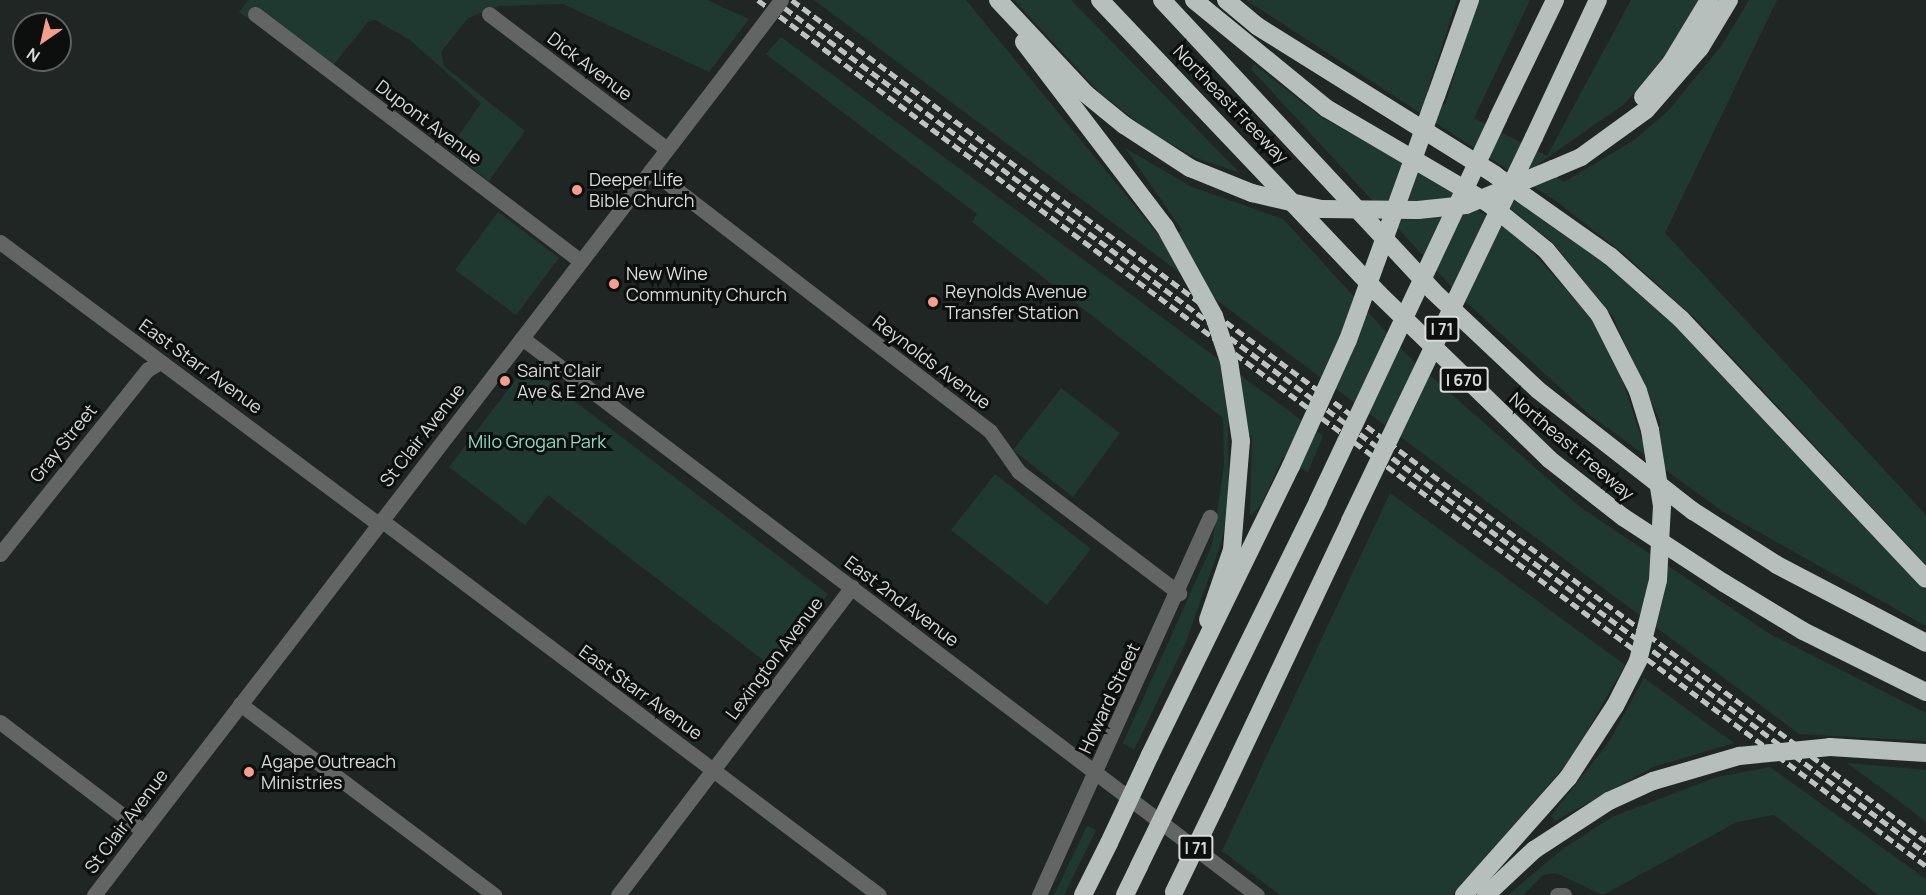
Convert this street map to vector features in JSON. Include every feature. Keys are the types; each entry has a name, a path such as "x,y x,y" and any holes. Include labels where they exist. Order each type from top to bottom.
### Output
{"highway":[{"path":"993,0 1165,227 1214,316 1229,361 1241,441 1232,550 1189,676"},
{"path":"998,0 1086,94 1124,125 1190,168 1252,193 1322,209 1418,210 1466,205 1581,158 1647,110 1700,48 1729,0"},
{"name":"Northeast Freeway","path":"1100,0 1379,294 1549,459 1623,517 1724,583 1803,631 1926,692"},
{"name":"Northeast Freeway","path":"1162,0 1433,291 1547,398 1618,457 1768,560 1926,643"},
{"path":"1194,0 1326,108 1488,203 1546,250 1599,314 1638,391 1650,430 1662,506 1658,580 1638,661 1615,706 1568,778 1464,895"},
{"path":"1226,0 1257,26 1495,175 1610,256 1681,319 1926,579"},
{"path":"1083,895 1291,466 1348,340 1470,0"},
{"name":"I 71","path":"1125,895 1318,501 1555,0"},
{"name":"I 71","path":"1174,894 1598,0"},
{"path":"1553,169 1646,94 1709,0"},
{"path":"1486,895 1534,850 1609,801 1653,781 1739,756 1830,747 1926,753"}],"street":[{"name":"St Clair Avenue","path":"103,892 143,831 782,0"},
{"name":"Dupont Avenue","path":"255,14 580,261"},
{"name":"Dick Avenue","path":"489,14 667,149"},
{"name":"Reynolds Avenue","path":"651,170 990,431 1019,472 1179,593"},
{"name":"East Starr Avenue","path":"0,242 879,895"},
{"name":"East 2nd Avenue","path":"522,338 1257,895"},
{"name":"Gray Street","path":"0,554 147,370 160,362"},
{"name":"Howard Street","path":"1039,895 1179,593 1210,517"},
{"name":"Lexington Avenue","path":"618,895 852,587"},
{"path":"240,704 494,895"},
{"path":"0,722 143,831"}],"green space":[{"path":"248,0 707,0 749,19 709,72 563,4 499,6 468,18 441,52 444,66 525,131 489,181 449,150 481,103 410,40 375,20 368,22 326,74 239,12"},
{"path":"814,0 966,0 1165,243 1182,230 1125,148 1192,187 1283,219 1409,357 1580,507 1770,634 1926,713 1926,741 1799,734"},
{"path":"1014,0 1071,0 1239,172 1196,158 1150,132 1099,92"},
{"path":"1246,0 1457,0 1426,95 1445,105 1478,0 1530,0 1474,118 1547,156 1631,0 1699,0 1658,68 1623,105 1538,164 1564,182 1633,141 1668,111 1722,45 1749,0 1777,0 1665,233 1926,515 1926,565 1699,322 1623,253 1553,199"},
{"path":"781,37 1323,436 1308,472 1283,457 1261,505 1250,516 1252,436 1228,423 1229,510 1220,546 1186,642 1134,750 1123,743 1212,545 1224,466 1223,418 972,222 977,214 766,54"},
{"path":"1254,64 1321,117 1427,175 1522,240 1589,315 1619,370 1642,440 1655,435 1661,423 1613,317 1552,242 1484,188 1528,206 1576,237 1684,332 1926,590 1926,626 1725,513 1591,416 1464,300 1251,69"},
{"path":"498,212 559,258 516,315 455,270"},
{"name":"Milo Grogan Park","path":"527,365 828,594 772,667 548,495 525,525 449,467"},
{"path":"1061,388 1120,433 1073,497 1013,450"},
{"path":"995,474 1091,549 1047,605 951,530"},
{"path":"1390,493 1625,665 1572,758 1453,895 1280,895 1222,851"},
{"path":"1644,678 1734,743 1653,767 1555,821 1551,816 1609,742"},
{"path":"1847,763 1926,770 1926,822 1903,804"},
{"path":"1770,767 1926,879 1926,895 1878,895 1774,815 1737,822 1603,895 1556,873 1543,875 1523,895 1508,895 1564,848 1612,817 1717,777"},
{"path":"1087,826 1096,830 1064,895 1054,895"}],"railway":[{"path":"758,0 1926,866"},
{"path":"774,0 1926,853"},
{"path":"792,0 1926,841"}],"place":[{"name":"Deeper Life Bible Church","path":"577,190"},
{"name":"New Wine Community Church","path":"614,284"},
{"name":"Reynolds Avenue Transfer Station","path":"933,302"},
{"name":"Saint Clair Ave & E 2nd Ave","path":"505,381"},
{"name":"Agape Outreach Ministries","path":"249,772"}]}
